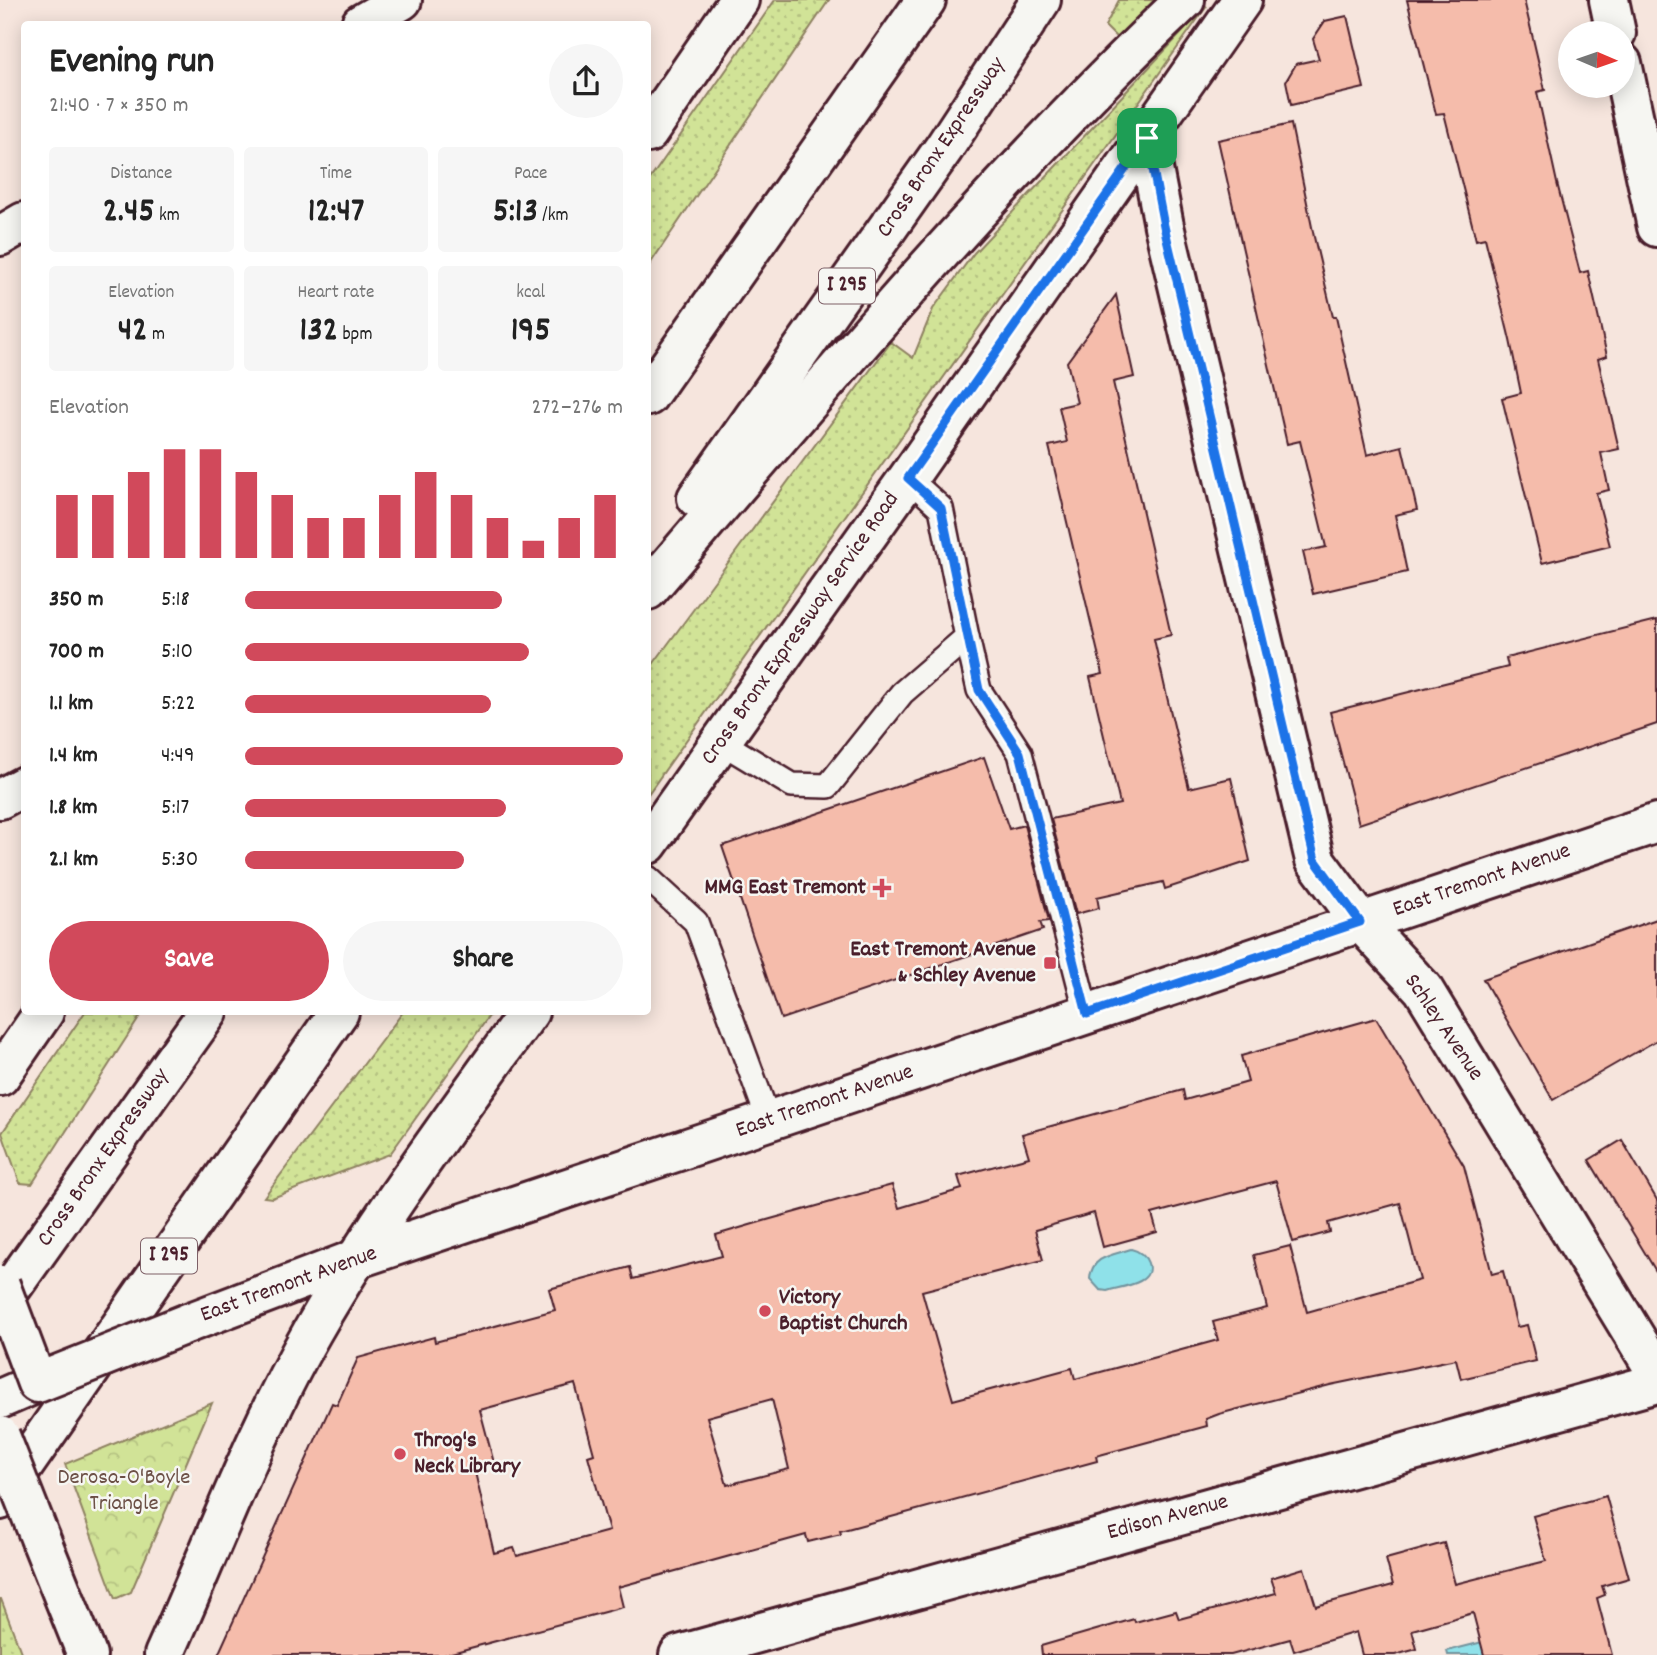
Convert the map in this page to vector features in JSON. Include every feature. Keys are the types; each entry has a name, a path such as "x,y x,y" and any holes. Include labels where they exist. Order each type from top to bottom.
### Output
{"main road":[{"path":"366,21 402,0"},
{"path":"651,129 739,0"},
{"path":"749,253 894,0"},
{"path":"651,392 926,0"},
{"name":"Cross Bronx Expressway","path":"651,564 944,148 1041,0"},
{"path":"651,587 937,254 1113,70 1185,0"},
{"name":"Cross Bronx Expressway Service Road","path":"651,840 1242,0"},
{"path":"1609,0 1613,21"},
{"path":"1629,98 1657,227"},
{"name":"Schley Avenue","path":"1147,138 1164,226 1315,860 1360,922 1423,989 1657,1373"},
{"path":"0,236 21,224"},
{"path":"0,799 21,788"},
{"name":"East Tremont Avenue","path":"0,1399 359,1258 1657,823"},
{"path":"0,1076 42,1015"},
{"name":"Cross Bronx Expressway","path":"0,1304 206,1015"},
{"name":"I 295","path":"0,1500 337,1015"},
{"path":"164,1655 288,1377 359,1258 527,1015"},
{"path":"0,1286 37,1383"},
{"name":"Edison Avenue","path":"679,1655 1657,1382"},
{"path":"0,1436 87,1655"}],"lane":[{"path":"908,478 941,508 979,690 1020,753 1087,1014"},
{"path":"721,742 792,785 828,786 902,692 967,638"},
{"path":"651,881 696,922 769,1121"}],"green space":[{"path":"775,0 829,0 651,263 651,178"},
{"path":"1119,0 1156,0 1118,39 1105,26"},
{"path":"1207,6 651,790 651,667 891,342 913,358 933,309 974,253"},
{"path":"83,1015 141,1015 32,1184 20,1183 2,1133"},
{"path":"401,1015 490,1015 390,1154 272,1198 264,1197"},
{"name":"Derosa-O'Boyle Triangle","path":"212,1403 131,1592 115,1599 65,1464"},
{"path":"1,1599 22,1655 0,1655"}],"water":[{"path":"1131,1249 1142,1254 1148,1263 1145,1277 1128,1286 1100,1290 1090,1279 1094,1265 1110,1255"},
{"path":"1510,1635 1515,1655 1448,1655 1447,1651"}],"building":[{"path":"1407,0 1524,0 1545,90 1537,92 1557,183 1580,273 1588,271 1607,356 1598,359 1619,449 1601,453 1609,490 1596,493 1610,546 1542,563 1502,398 1521,393 1510,340 1485,238 1476,240 1444,113 1436,114"},
{"path":"1347,16 1364,88 1291,105 1286,81 1296,64 1319,59 1313,39 1325,21"},
{"path":"1291,124 1314,237 1333,317 1336,317 1367,455 1402,446 1417,510 1395,515 1407,572 1313,594 1303,552 1326,547 1300,441 1287,444 1218,140"},
{"path":"1116,295 1134,377 1113,382 1171,635 1154,639 1167,697 1189,788 1231,778 1250,861 1165,889 1163,882 1097,897 1099,908 1076,914 1051,819 1120,804 1090,677 1103,674 1049,446 1067,442 1059,407 1077,403 1067,362"},
{"path":"1657,620 1657,724 1359,824 1330,712 1508,667 1506,658"},
{"name":"MMG East Tremont","path":"984,757 1009,829 1024,825 1049,921 1040,922 1043,930 781,1019 722,846"},
{"path":"1657,919 1657,1040 1553,1100 1483,979"},
{"path":"1376,1018 1464,1166 1492,1274 1503,1271 1517,1327 1527,1325 1536,1361 1461,1379 1456,1359 1330,1385 1219,1414 1206,1419 1207,1426 1096,1456 1097,1461 840,1531 841,1534 808,1542 806,1535 618,1587 623,1607 444,1655 218,1655 332,1403 337,1405 358,1358 434,1337 435,1342 555,1310 549,1289 630,1267 633,1279 722,1256 716,1235 892,1185 899,1208 962,1189 958,1176 1029,1157 1022,1134 1183,1090 1185,1100 1248,1082 1241,1056","holes":["1276,1181 1293,1242 1330,1232 1328,1223 1400,1203 1420,1280 1307,1312 1290,1246 1254,1255 1267,1308 1213,1322 1218,1340 1075,1379 1072,1368 953,1400 922,1291 1043,1260 1035,1230 1094,1213 1103,1247 1157,1232 1152,1214","575,1384 594,1454 588,1456 609,1531 517,1556 514,1548 494,1553 474,1468 494,1463 480,1410","772,1399 789,1469 727,1485 707,1417"]},
{"path":"1622,1140 1657,1200 1657,1273 1589,1160"},
{"path":"1606,1496 1629,1578 1602,1586 1605,1595 1597,1598 1612,1655 1484,1655 1473,1613 1412,1630 1417,1649 1395,1655 1362,1655 1356,1632 1294,1651 1290,1639 1231,1655 1042,1655 1041,1646 1134,1619 1135,1622 1176,1611 1179,1619 1276,1593 1271,1578 1304,1568 1316,1606 1393,1585 1386,1559 1444,1543 1455,1584 1546,1561 1533,1516"}],"place":[{"name":"MMG East Tremont","path":"882,888"},
{"name":"East Tremont Avenue & Schley Avenue","path":"1050,963"},
{"name":"Victory Baptist Church","path":"765,1311"},
{"name":"Throg's Neck Library","path":"400,1454"}],"route":[{"path":"1147,138 1164,226 1315,860 1360,922 1087,1014 1020,753 979,690 941,508 908,478 1147,138"}]}
